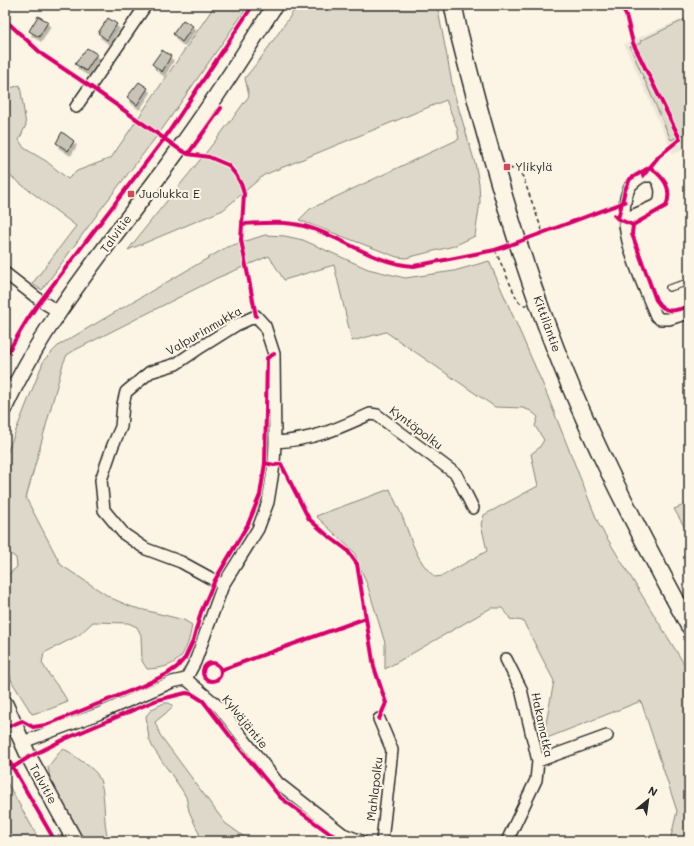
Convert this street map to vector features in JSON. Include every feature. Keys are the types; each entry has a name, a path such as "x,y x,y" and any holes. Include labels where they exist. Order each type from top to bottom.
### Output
{"main road":[{"name":"Kittiläntie","path":"453,5 495,171 542,313 576,399 613,481 689,625"}],"street":[{"path":"76,106 146,5"},
{"name":"Talvitie","path":"5,407 30,357 59,312 179,149 230,75 275,5"},
{"path":"625,219 625,228 633,259 656,316 660,319 669,319 689,313"},
{"path":"5,274 41,301 59,312"},
{"name":"Valpurinmukka","path":"223,585 181,562 146,549 124,534 104,510 101,480 113,445 122,427 123,404 126,392 150,372 176,364 236,325 256,316 265,326 274,354 275,442"},
{"name":"Kyntöpolku","path":"275,442 296,441 327,433 370,414 377,415 456,474 473,508"},
{"path":"23,742 98,714 172,682 186,679 195,662 223,585 258,528 268,502 274,465 275,442"},
{"name":"Hakamatka","path":"506,659 521,689 538,761 536,780 507,841"},
{"name":"Kylväjäntie","path":"186,679 219,707 278,783 343,834 361,841"},
{"name":"Talvitie","path":"5,704 29,757 75,841"},
{"name":"Mahlapolku","path":"379,719 392,750 382,841"},
{"path":"538,761 607,736"}],"lane":[{"path":"669,288 689,282"}],"path":[{"path":"507,167 517,170 523,177 542,234 549,231"},
{"path":"488,251 502,248"},
{"path":"495,250 519,302 523,305 530,305"}],"shaded area":[{"path":"215,5 248,6 163,128 42,290 32,284 76,226 5,172 5,90 20,85 26,125 19,140 24,148 46,161 68,179 77,171 111,158"},
{"path":"298,5 437,5 454,93 475,163 479,183 480,202 475,236 454,246 406,258 397,257 299,220 310,209 459,139 457,128 446,100 264,175 223,210 128,250 220,135 249,96 245,78"},
{"path":"689,16 689,148 673,154 624,44"},
{"path":"686,19 687,22 689,21 689,132 671,140 630,47 641,43 640,41"},
{"path":"265,235 285,236 303,240 368,269 405,278 454,271 489,261 544,387 599,525 689,672 689,841 670,841 677,811 641,701 547,738 545,729 554,681 523,621 510,619 502,608 491,608 385,669 385,643 368,587 354,552 316,516 390,489 419,558 435,577 442,576 487,551 481,524 484,515 538,486 531,454 539,448 544,440 535,426 538,417 531,411 523,408 495,407 386,332 352,341 334,265 284,280 269,256 217,278 67,355 63,364 26,498 61,565 111,598 132,607 184,620 192,625 187,644 180,658 167,666 147,669 142,661 141,635 137,627 128,623 93,622 79,635 44,653 42,663 68,702 32,714 12,682 5,658 5,575 17,567 16,558 5,550 5,458 44,360 59,345 227,247"},
{"path":"689,503 689,535 674,509"},
{"path":"164,703 169,703 173,706 155,722 160,735 225,823 250,841 201,841 189,811 186,797 153,748 149,739 146,716 152,709"},
{"path":"62,749 71,753 97,774 104,797 105,824 109,841 83,841 51,784 48,767"},
{"path":"5,779 40,841 5,841"}],"building":[{"path":"38,16 48,22 39,37 29,31"},
{"path":"108,18 117,24 107,40 98,33"},
{"path":"183,20 193,26 182,42 173,34"},
{"path":"87,48 97,54 86,71 75,64"},
{"path":"162,50 171,56 162,72 152,64"},
{"path":"139,82 148,88 137,105 127,97"},
{"path":"62,132 74,141 68,151 56,143"}],"cycle path":[{"path":"5,357 36,307 164,139 253,5"},
{"path":"620,5 626,15 633,43 680,139 659,156 643,176"},
{"path":"5,20 43,55 179,149 188,154 209,157 228,165 236,175 242,186 244,194 241,240 256,316"},
{"path":"188,154 221,108"},
{"path":"618,219 625,190 630,179 650,167 663,179 666,184 668,189 668,200 666,206 633,225"},
{"path":"243,224 297,224 332,236 385,260 414,266 495,250 625,202"},
{"path":"614,215 618,219 633,225 632,234 656,300 660,305 667,310 675,310 689,306"},
{"path":"5,728 22,721 33,727 46,725 142,686 167,674 177,667 185,658 193,641 201,612 215,580 248,524 260,495 265,463 267,358 274,354"},
{"path":"265,463 274,465 281,464 309,519 347,550 357,564 374,667 386,703 379,719"},
{"path":"221,670 366,618"},
{"path":"212,663 218,666 221,672 218,678 212,681 206,678 203,672 206,666 212,663"},
{"path":"12,768 29,757 65,739 157,700 186,693 192,694 203,701 240,749 281,798 329,833 343,841"},
{"path":"5,754 55,841"}],"place":[{"name":"Ylikylä","path":"507,167"},
{"name":"Juolukka E","path":"131,194"}]}
